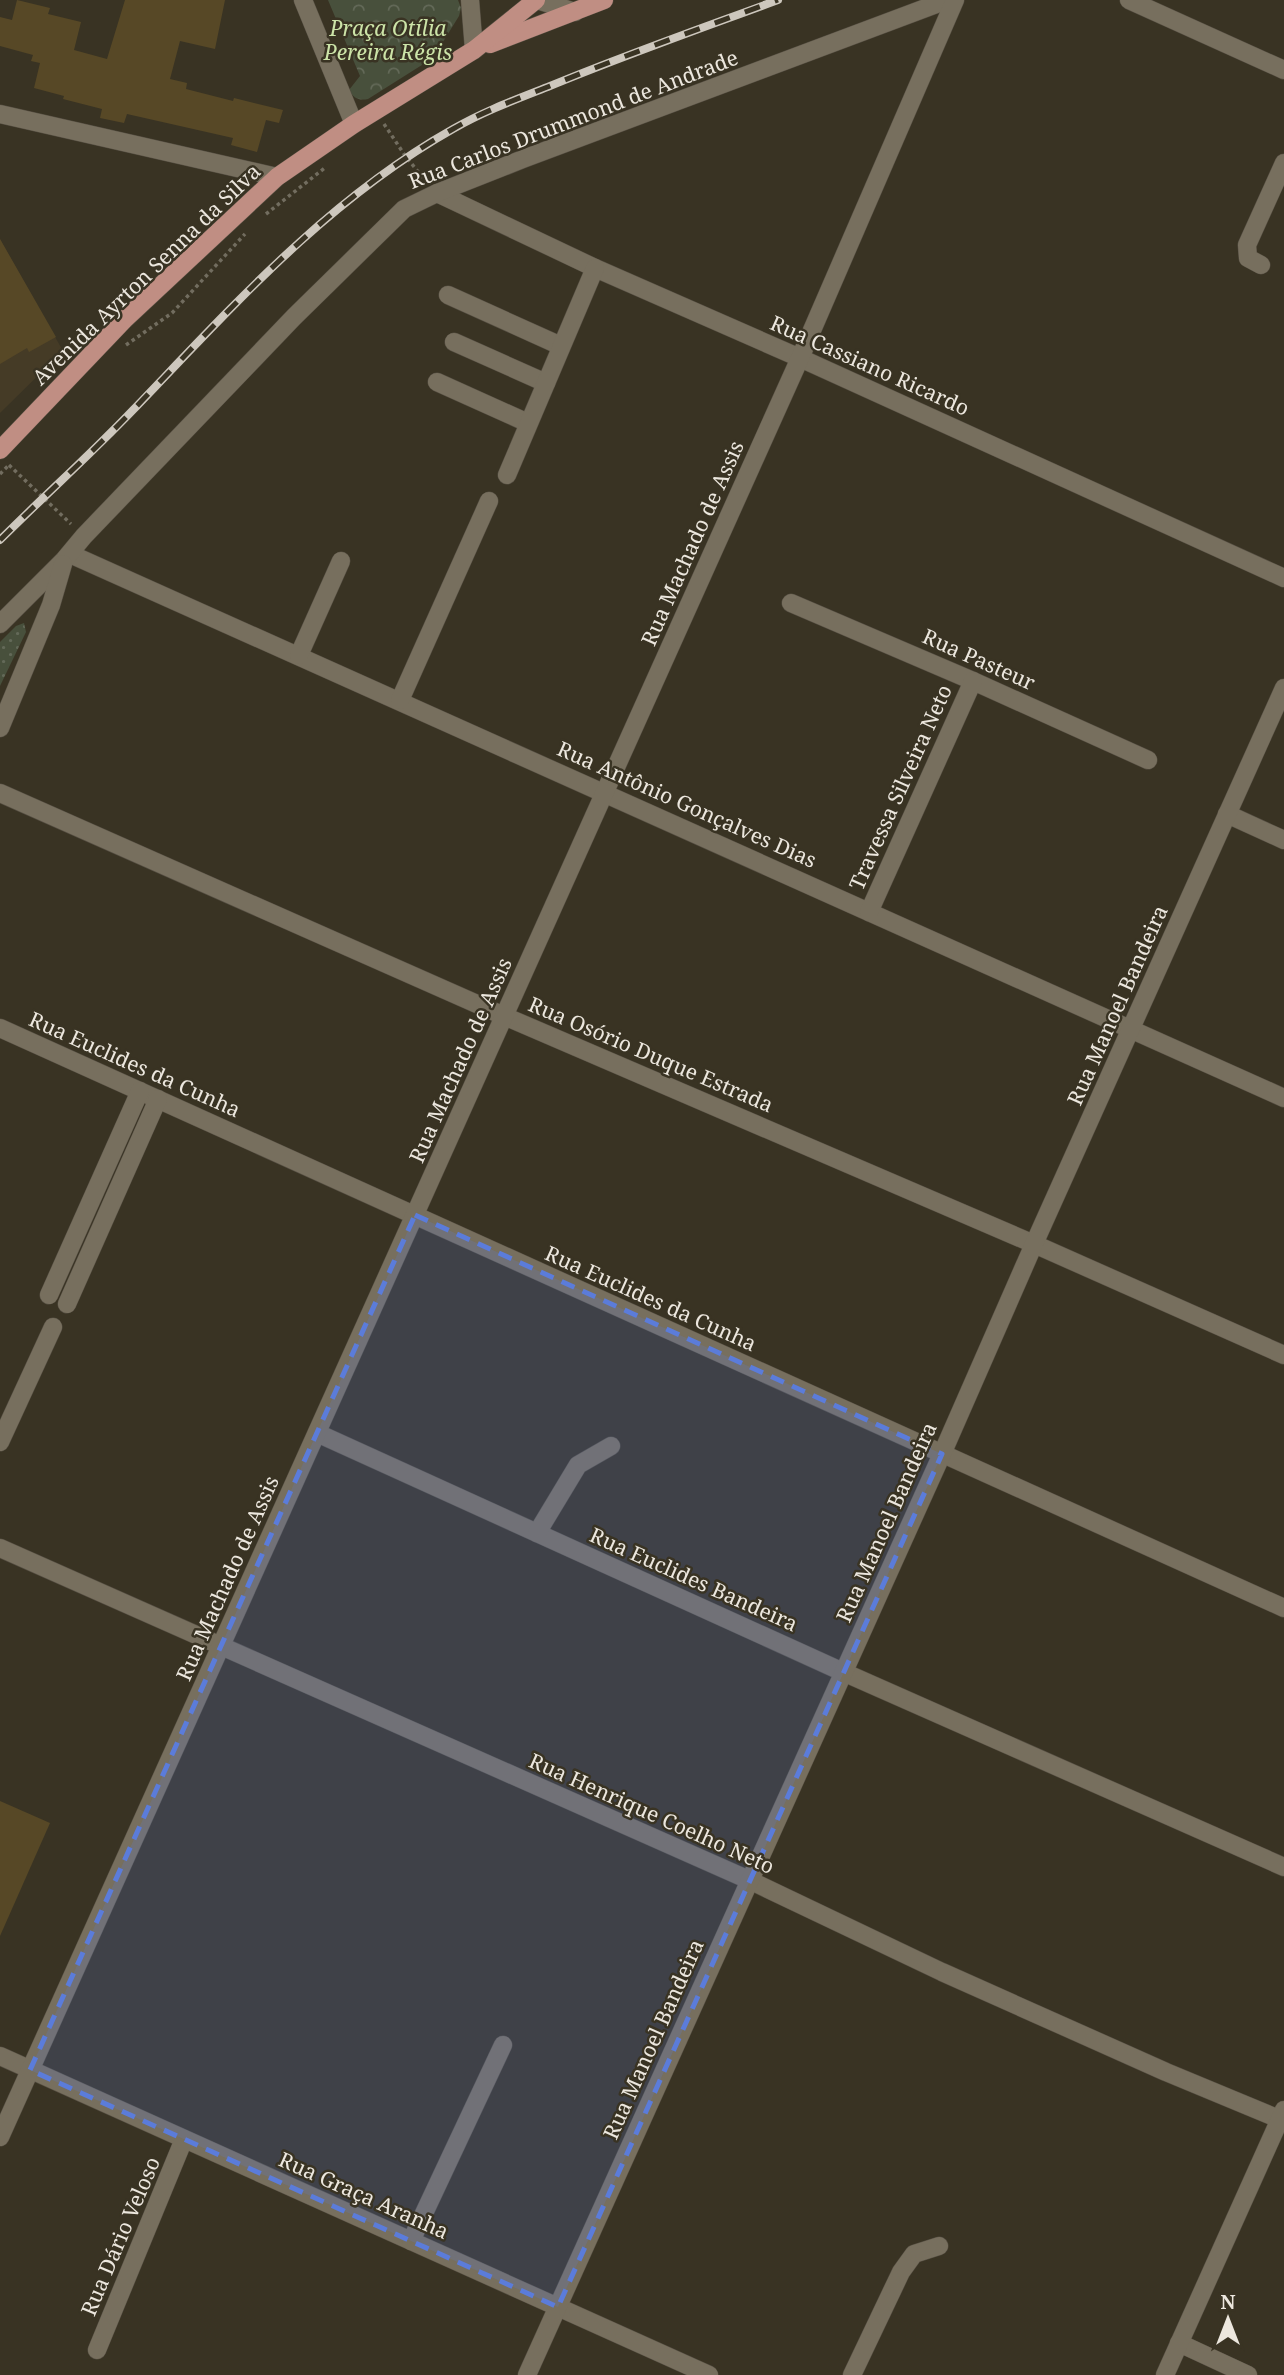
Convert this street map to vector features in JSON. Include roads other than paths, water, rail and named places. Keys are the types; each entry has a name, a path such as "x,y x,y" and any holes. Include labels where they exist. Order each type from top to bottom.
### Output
{"main road":[{"name":"Avenida Ayrton Senna da Silva","path":"0,450 124,320 278,177 354,124 474,50 537,0"},
{"name":"Avenida Ayrton Senna da Silva","path":"474,50 604,0"}],"street":[{"path":"303,0 354,124"},
{"path":"470,0 474,50"},
{"path":"537,0 575,12"},
{"name":"Rua Carlos Drummond de Andrade","path":"0,624 304,307 404,209 437,192 947,0"},
{"name":"Rua Machado de Assis","path":"0,2137 800,358 955,0"},
{"path":"1129,0 1284,70"},
{"path":"0,114 278,177"},
{"path":"1261,265 1248,258 1247,245 1284,163"},
{"name":"Rua Cassiano Ricardo","path":"437,192 595,268 800,358 1284,579"},
{"path":"507,475 595,268"},
{"path":"448,295 561,346"},
{"path":"454,342 546,383"},
{"path":"437,382 528,423"},
{"path":"400,700 489,501"},
{"path":"0,729 51,605 67,557"},
{"name":"Rua Antônio Gonçalves Dias","path":"67,557 299,655 1284,1098"},
{"path":"299,655 341,561"},
{"name":"Rua Pasteur","path":"791,603 1147,760"},
{"name":"Travessa Silveira Neto","path":"869,912 972,681"},
{"name":"Rua Manoel Bandeira","path":"527,2375 1284,688"},
{"name":"Rua Osório Duque Estrada","path":"0,793 1284,1355"},
{"path":"1227,814 1284,840"},
{"name":"Rua Euclides da Cunha","path":"0,1028 1284,1608"},
{"path":"49,1295 140,1091"},
{"path":"67,1304 158,1100"},
{"path":"0,1442 53,1327"},
{"name":"Rua Euclides Bandeira","path":"317,1433 843,1672 1284,1867"},
{"path":"537,1533 578,1465 611,1446"},
{"name":"Rua Henrique Coelho Neto","path":"0,1548 750,1880 942,1972 1166,2072 1283,2117"},
{"path":"411,2241 503,2045"},
{"name":"Rua Graça Aranha","path":"0,2056 709,2375"},
{"path":"1165,2375 1283,2117"},
{"name":"Rua Dário Veloso","path":"97,2350 184,2139"},
{"path":"852,2375 901,2272 914,2255 939,2246"},
{"path":"1179,2343 1248,2375"}],"railway":[{"path":"0,540 117,427 283,258 322,222 407,157 465,123 501,106 778,0"}],"park label":[{"name":"Praça Otília Pereira Régis","path":"388,40"}]}
